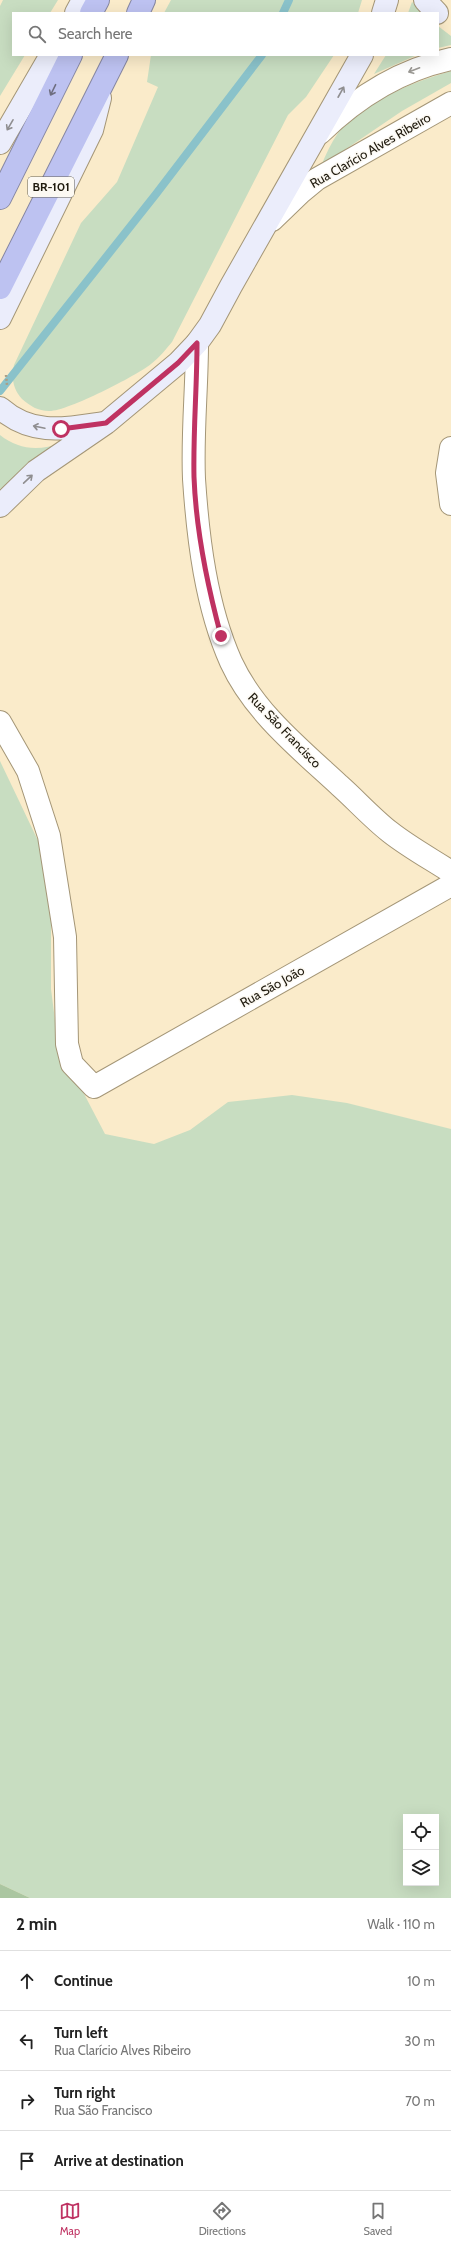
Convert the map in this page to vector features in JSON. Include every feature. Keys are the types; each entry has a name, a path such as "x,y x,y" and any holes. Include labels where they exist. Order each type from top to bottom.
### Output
{"highway":[{"path":"92,12 98,0"},
{"path":"138,12 144,0"},
{"name":"BR-101","path":"0,198 71,56"},
{"name":"BR-101","path":"0,288 116,56"}],"main road":[{"path":"77,12 83,0"},
{"path":"383,12 387,0"},
{"path":"425,0 435,12"},
{"path":"439,16 451,25"},
{"path":"0,143 50,56"},
{"path":"315,138 361,56"},
{"path":"0,318 92,130 102,85"},
{"name":"Rua Clarício Alves Ribeiro","path":"0,506 36,471 106,423 178,363 197,343 222,306 315,138"},
{"path":"0,408 21,423 43,429 61,429 106,423"}],"street":[{"name":"Rua Clarício Alves Ribeiro","path":"315,138 360,99 385,84 412,70 451,59"},
{"name":"Rua Clarício Alves Ribeiro","path":"260,235 278,213 317,179 451,103"},
{"name":"Rua São Francisco","path":"197,343 194,431 194,478 197,517 211,598 221,636 231,662 254,699 299,748 390,832 451,872"},
{"path":"451,448 447,473 451,504"},
{"name":"Rua São João","path":"0,722 28,771 49,836 65,937 67,1044 72,1064 94,1087 451,885"}],"green space":[{"path":"3,0 58,0 51,12 12,12 12,56 24,56 0,96 0,6"},
{"path":"171,0 362,0 358,12 165,12"},
{"path":"412,2 423,12 408,12"},
{"path":"439,27 451,36 451,45 439,48"},
{"path":"151,56 333,56 306,97 288,115 172,342 160,356 143,370 85,400 58,410 45,411 38,409 31,406 19,395 13,378 14,365 81,223 117,182 158,87 147,82"},
{"path":"385,56 415,56 374,74"},
{"path":"451,71 451,83 402,111 321,166 338,133 361,111 390,94 421,81"},
{"path":"0,435 14,444 29,448 53,446 61,443 0,489"},
{"path":"0,761 42,849 51,907 51,989 58,1044 105,1134 154,1144 190,1130 228,1102 292,1095 347,1103 451,1129 451,1898 30,1898 0,1884"},
{"path":"0,1884 30,1898 0,1898"}],"waterway":[{"path":"283,12 289,0"},
{"path":"0,391 156,194 261,56"}],"route":[{"path":"61,429 106,423 178,363 197,343 194,431 194,478 197,517 201,549 211,598 221,636"}]}
